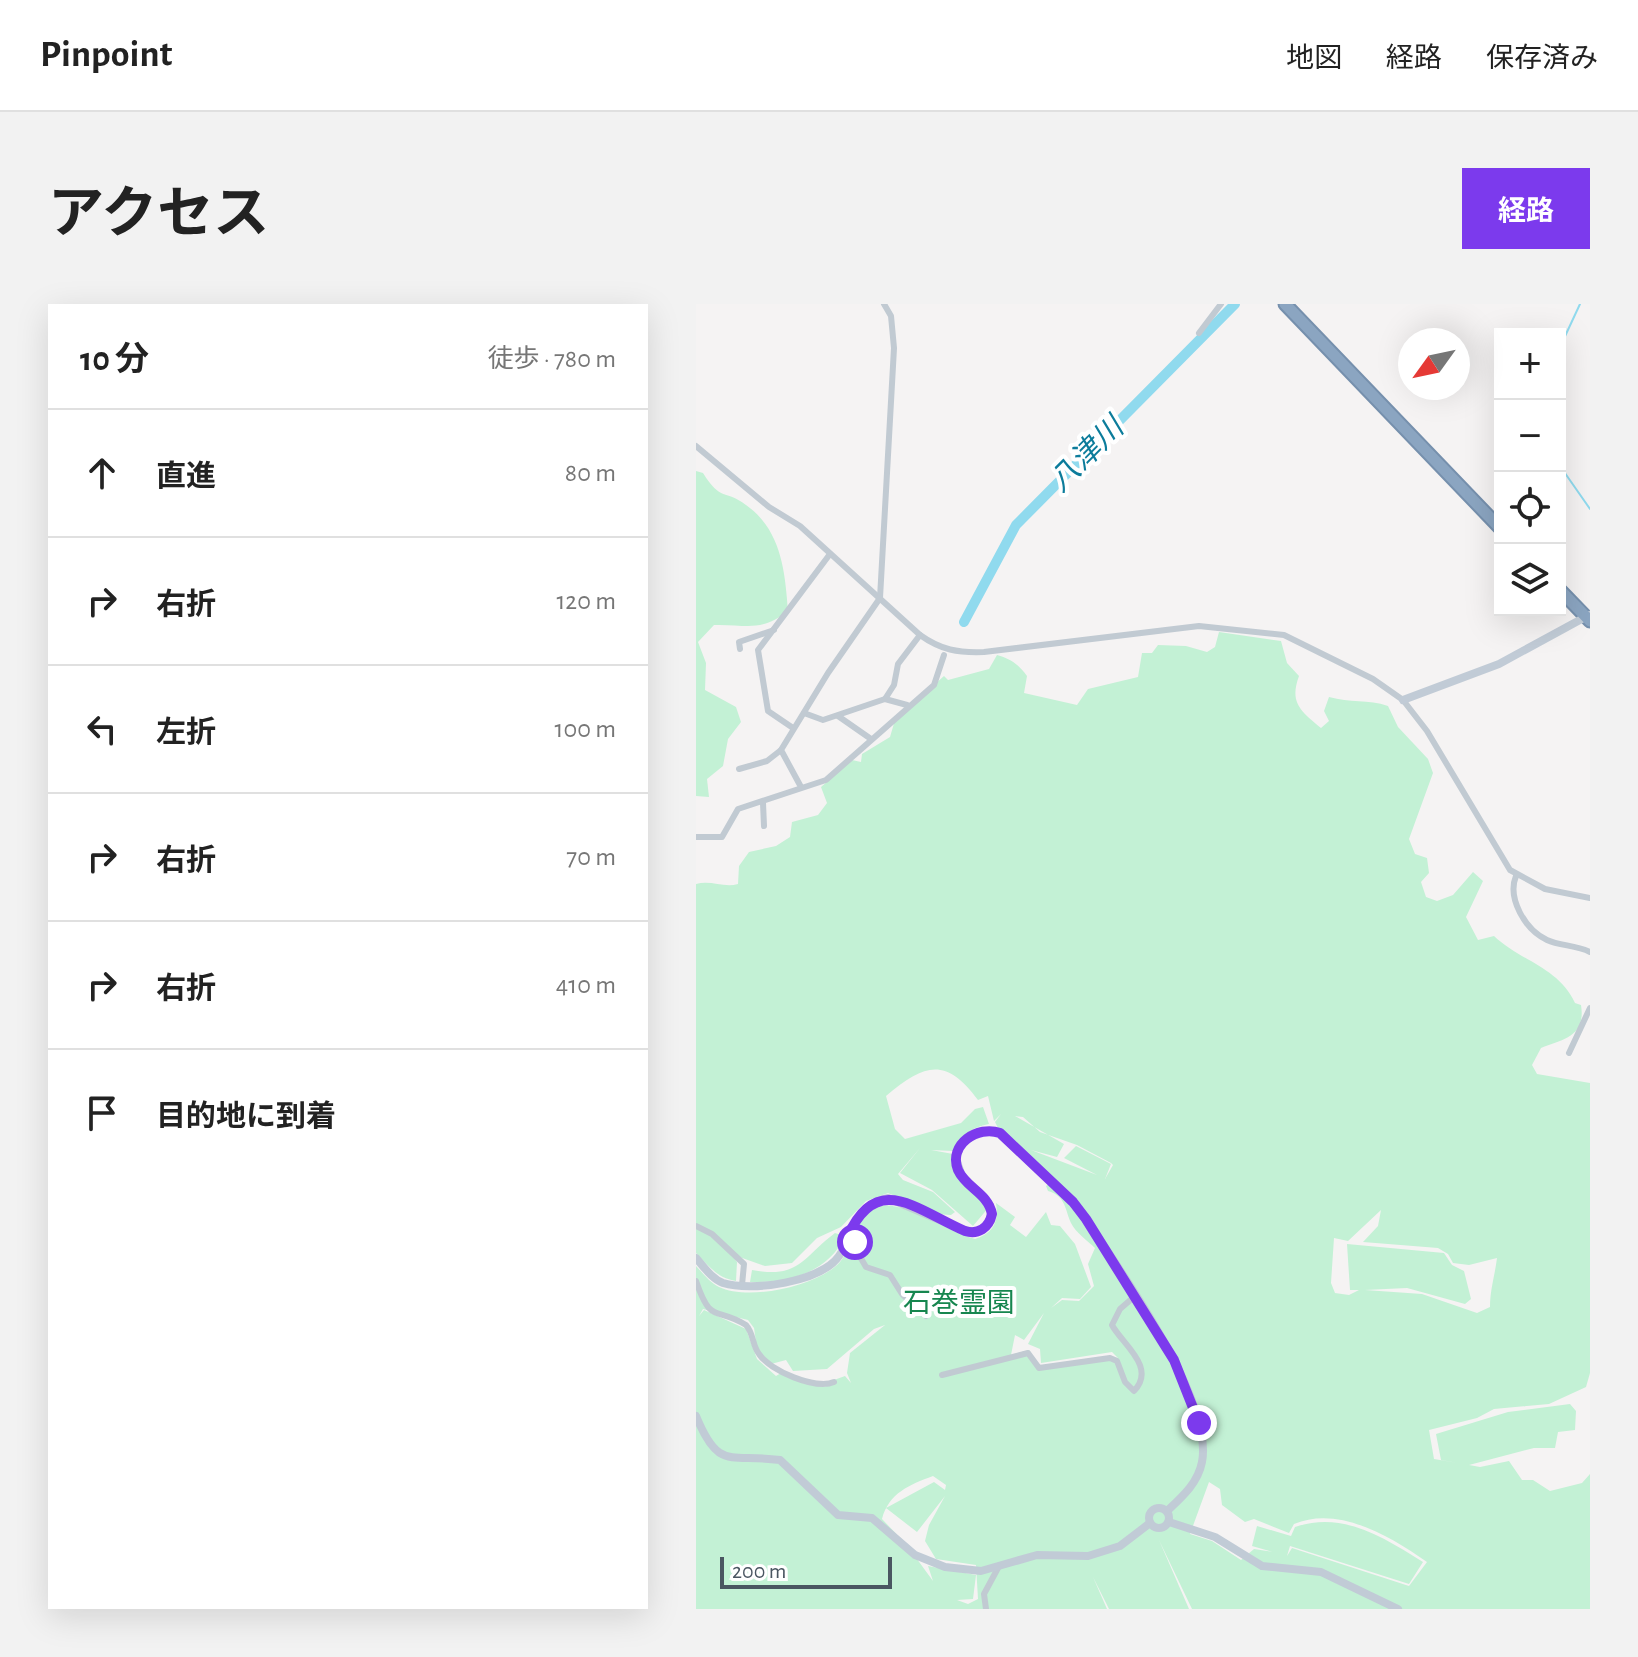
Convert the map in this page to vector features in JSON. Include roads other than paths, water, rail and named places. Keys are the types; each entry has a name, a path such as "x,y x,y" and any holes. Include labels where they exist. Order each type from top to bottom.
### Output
{"highway":[{"path":"1285,304 1494,522"},
{"path":"1566,596 1589,618"}],"street":[{"path":"739,769 767,761 781,750 880,598 894,348 891,316 884,304"},
{"path":"1199,333 1221,304"},
{"path":"696,446 769,507 800,526 920,635 941,648 965,653 1199,626 1275,632 1373,679 1403,700 1427,731 1480,825 1516,876 1545,889 1590,898"},
{"path":"793,728 768,711 757,657 760,646 777,629 830,554"},
{"path":"1403,700 1499,664 1589,618"},
{"path":"740,649 739,642 777,629"},
{"path":"885,699 894,685 898,664 920,635"},
{"path":"696,837 722,837 733,813 801,787 822,783 907,705 934,685 944,655"},
{"path":"804,713 823,720 885,699 907,705"},
{"path":"838,716 871,739"},
{"path":"781,750 801,787"},
{"path":"763,803 764,826"},
{"path":"1516,876 1512,886 1517,907 1534,933 1590,952"},
{"path":"1569,1053 1590,1008"},
{"path":"696,1258 716,1280 773,1287 797,1280 834,1261 863,1208 888,1198 965,1231 978,1232 985,1227 992,1214 990,1205 962,1176 956,1159 961,1144 970,1136 994,1131 1073,1202 1135,1296 1187,1389 1203,1445 1197,1476 1167,1511"},
{"path":"696,1226 712,1234 728,1253 744,1264 742,1285"},
{"path":"848,1236 866,1267 890,1275 902,1294 926,1316"},
{"path":"696,1281 709,1310 721,1317 740,1321 751,1330 756,1349 765,1362 818,1384 834,1382"},
{"path":"942,1375 1028,1353 1039,1368 1110,1358 1117,1361 1125,1382 1134,1391 1140,1379 1138,1361 1112,1325 1120,1309 1135,1296"},
{"path":"696,1416 709,1445 719,1454 785,1463 838,1515 872,1518 915,1555 963,1570 998,1568 1037,1555 1102,1553 1120,1546 1150,1523"},
{"path":"1150,1523 1150,1513 1155,1509 1167,1511"},
{"path":"1167,1511 1169,1522"},
{"path":"1150,1523 1160,1528 1169,1522"},
{"path":"1169,1522 1215,1537 1262,1566 1321,1572 1398,1609"},
{"path":"986,1609 984,1594 998,1568"}],"waterway":[{"name":"八津川","path":"964,622 1016,525 1235,304"},
{"path":"1566,334 1580,304"},
{"path":"1564,472 1590,509"}],"park label":[{"name":"石巻霊園","path":"959,1302"}]}
